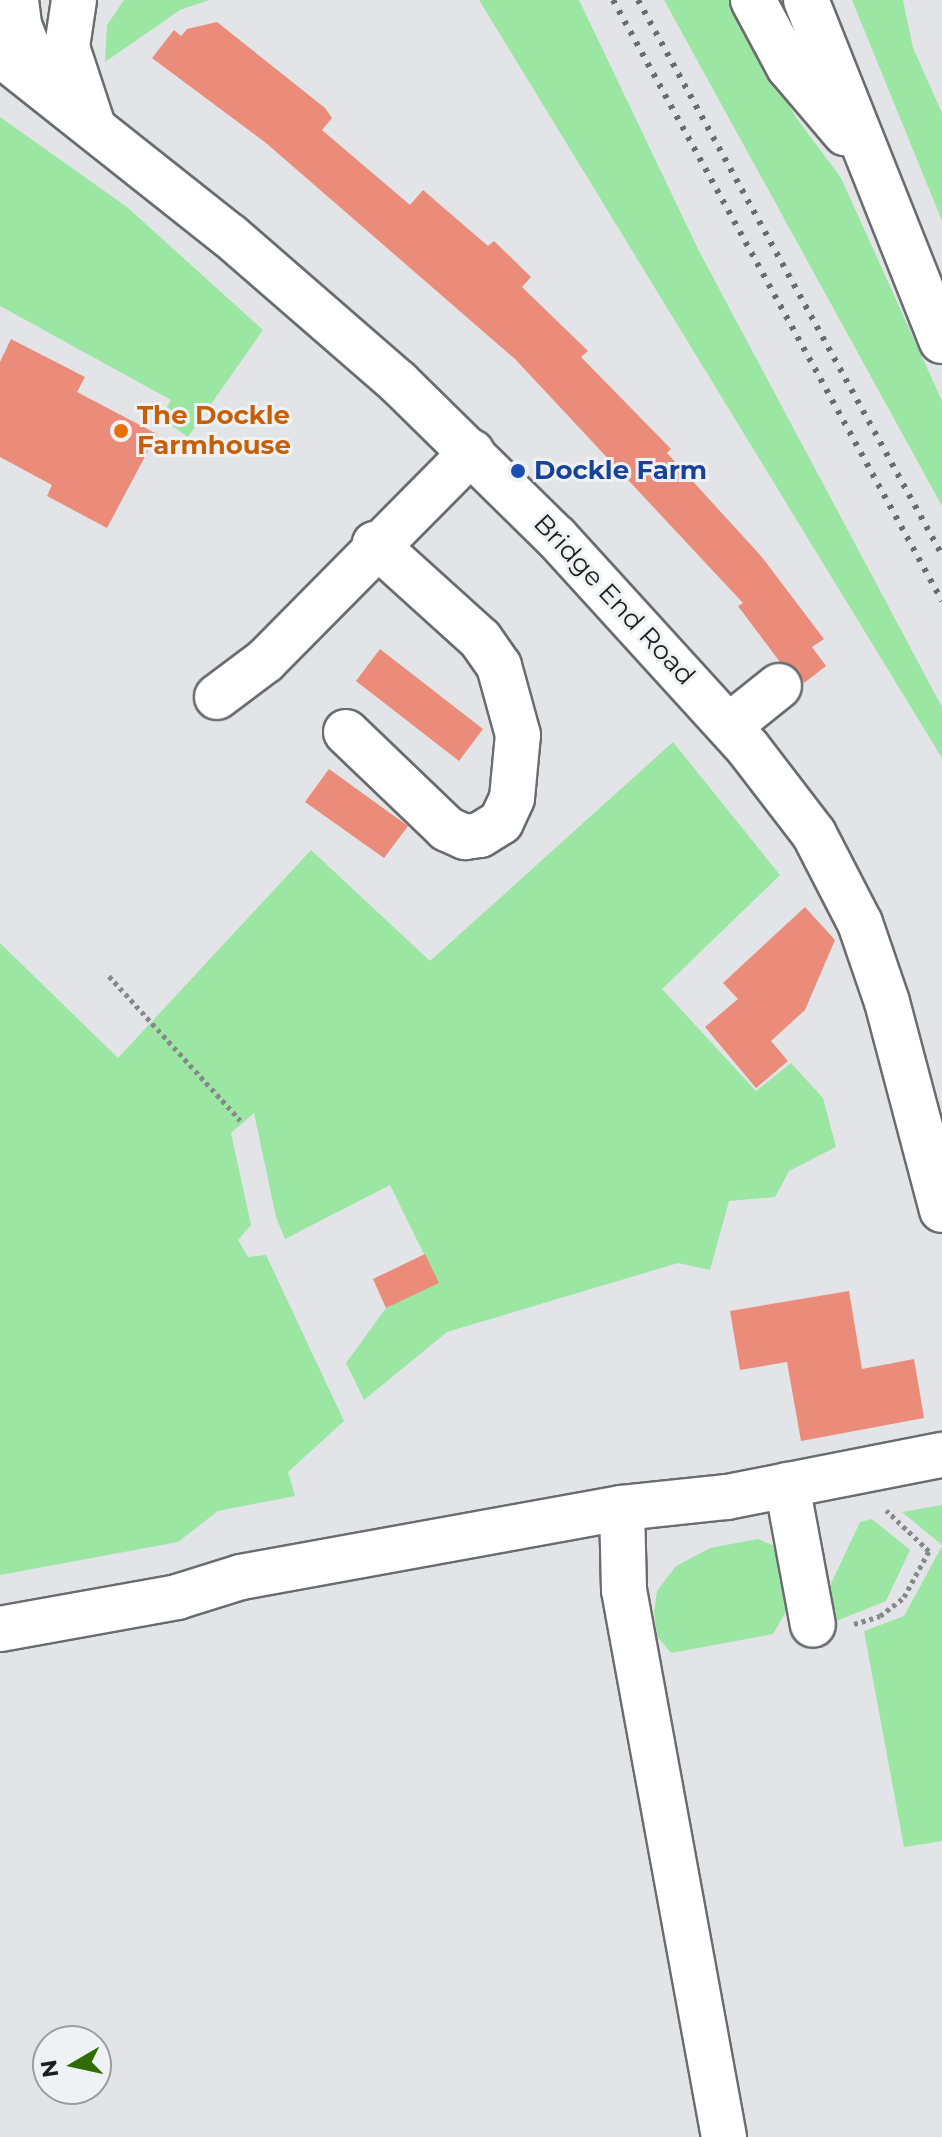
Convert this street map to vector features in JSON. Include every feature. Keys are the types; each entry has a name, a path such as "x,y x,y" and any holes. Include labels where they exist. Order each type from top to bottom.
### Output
{"main road":[{"path":"16,0 19,25 43,86"},
{"path":"74,0 67,47 92,123"},
{"path":"753,0 789,67 861,148"},
{"path":"806,0 861,148 942,341"},
{"name":"Bridge End Road","path":"0,54 92,123 301,296 472,452 729,726 814,834 854,910 887,1002 942,1210"},
{"path":"217,697 265,661 375,544 472,452"},
{"path":"346,732 447,829 465,837 480,835 501,822 512,798 518,735 499,666 480,639 375,544"},
{"path":"729,726 779,686"},
{"path":"0,1629 177,1597 241,1577 622,1508 787,1485 942,1455"},
{"path":"787,1485 827,1626"},
{"path":"622,1508 624,1590 724,2137"}],"path":[{"path":"109,976 240,1120"},
{"path":"827,1626 880,1616 904,1597 929,1551 886,1512 879,1467"}],"green space":[{"path":"124,0 209,0 180,10 105,62 107,25"},
{"path":"479,0 579,0 698,249 942,707 942,758"},
{"path":"664,0 732,0 795,116 841,178 942,401 942,506"},
{"path":"852,0 903,0 913,48 942,113 942,221"},
{"path":"0,117 127,207 263,330 188,437 161,418 171,400 0,306"},
{"path":"673,742 780,875 662,989 756,1091 791,1063 823,1098 836,1147 789,1171 775,1197 729,1201 710,1270 678,1263 447,1332 364,1400 346,1363 386,1308 438,1283 390,1185 285,1239 276,1217 254,1113 231,1133 251,1225 238,1240 248,1257 266,1255 344,1421 288,1472 295,1496 218,1511 178,1542 0,1575 0,943 118,1058 311,850 430,961"},
{"path":"942,1505 942,1545 902,1512"},
{"path":"872,1519 910,1550 886,1601 834,1622 828,1590 860,1522"},
{"path":"758,1539 775,1546 784,1561 787,1610 773,1634 671,1653 657,1636 654,1612 657,1591 676,1566 710,1548"},
{"path":"942,1546 942,1841 904,1847 864,1631 904,1616"}],"building":[{"path":"217,22 325,108 332,118 322,130 410,205 423,190 488,246 494,241 531,277 522,287 588,351 581,357 671,449 667,453 761,556 824,639 812,647 826,666 804,683 798,670 780,662 738,606 743,603 515,359 266,143 152,58 174,30 181,36 187,29"},
{"name":"The Dockle Farmhouse","path":"11,339 85,377 77,392 157,434 107,528 47,496 52,485 0,457 0,362"},
{"path":"380,649 483,729 459,761 356,681"},
{"path":"329,769 408,826 384,858 305,802"},
{"path":"805,907 835,940 805,1010 771,1041 788,1061 756,1088 705,1027 738,999 723,983"},
{"path":"425,1254 439,1283 386,1308 373,1279"},
{"path":"849,1291 862,1369 914,1359 924,1418 801,1441 787,1362 740,1370 730,1311"}],"railway":[{"path":"613,0 942,601"},
{"path":"638,0 942,555"}],"place":[{"name":"The Dockle Farmhouse","path":"121,431"},
{"name":"Dockle Farm","path":"518,471"}]}
